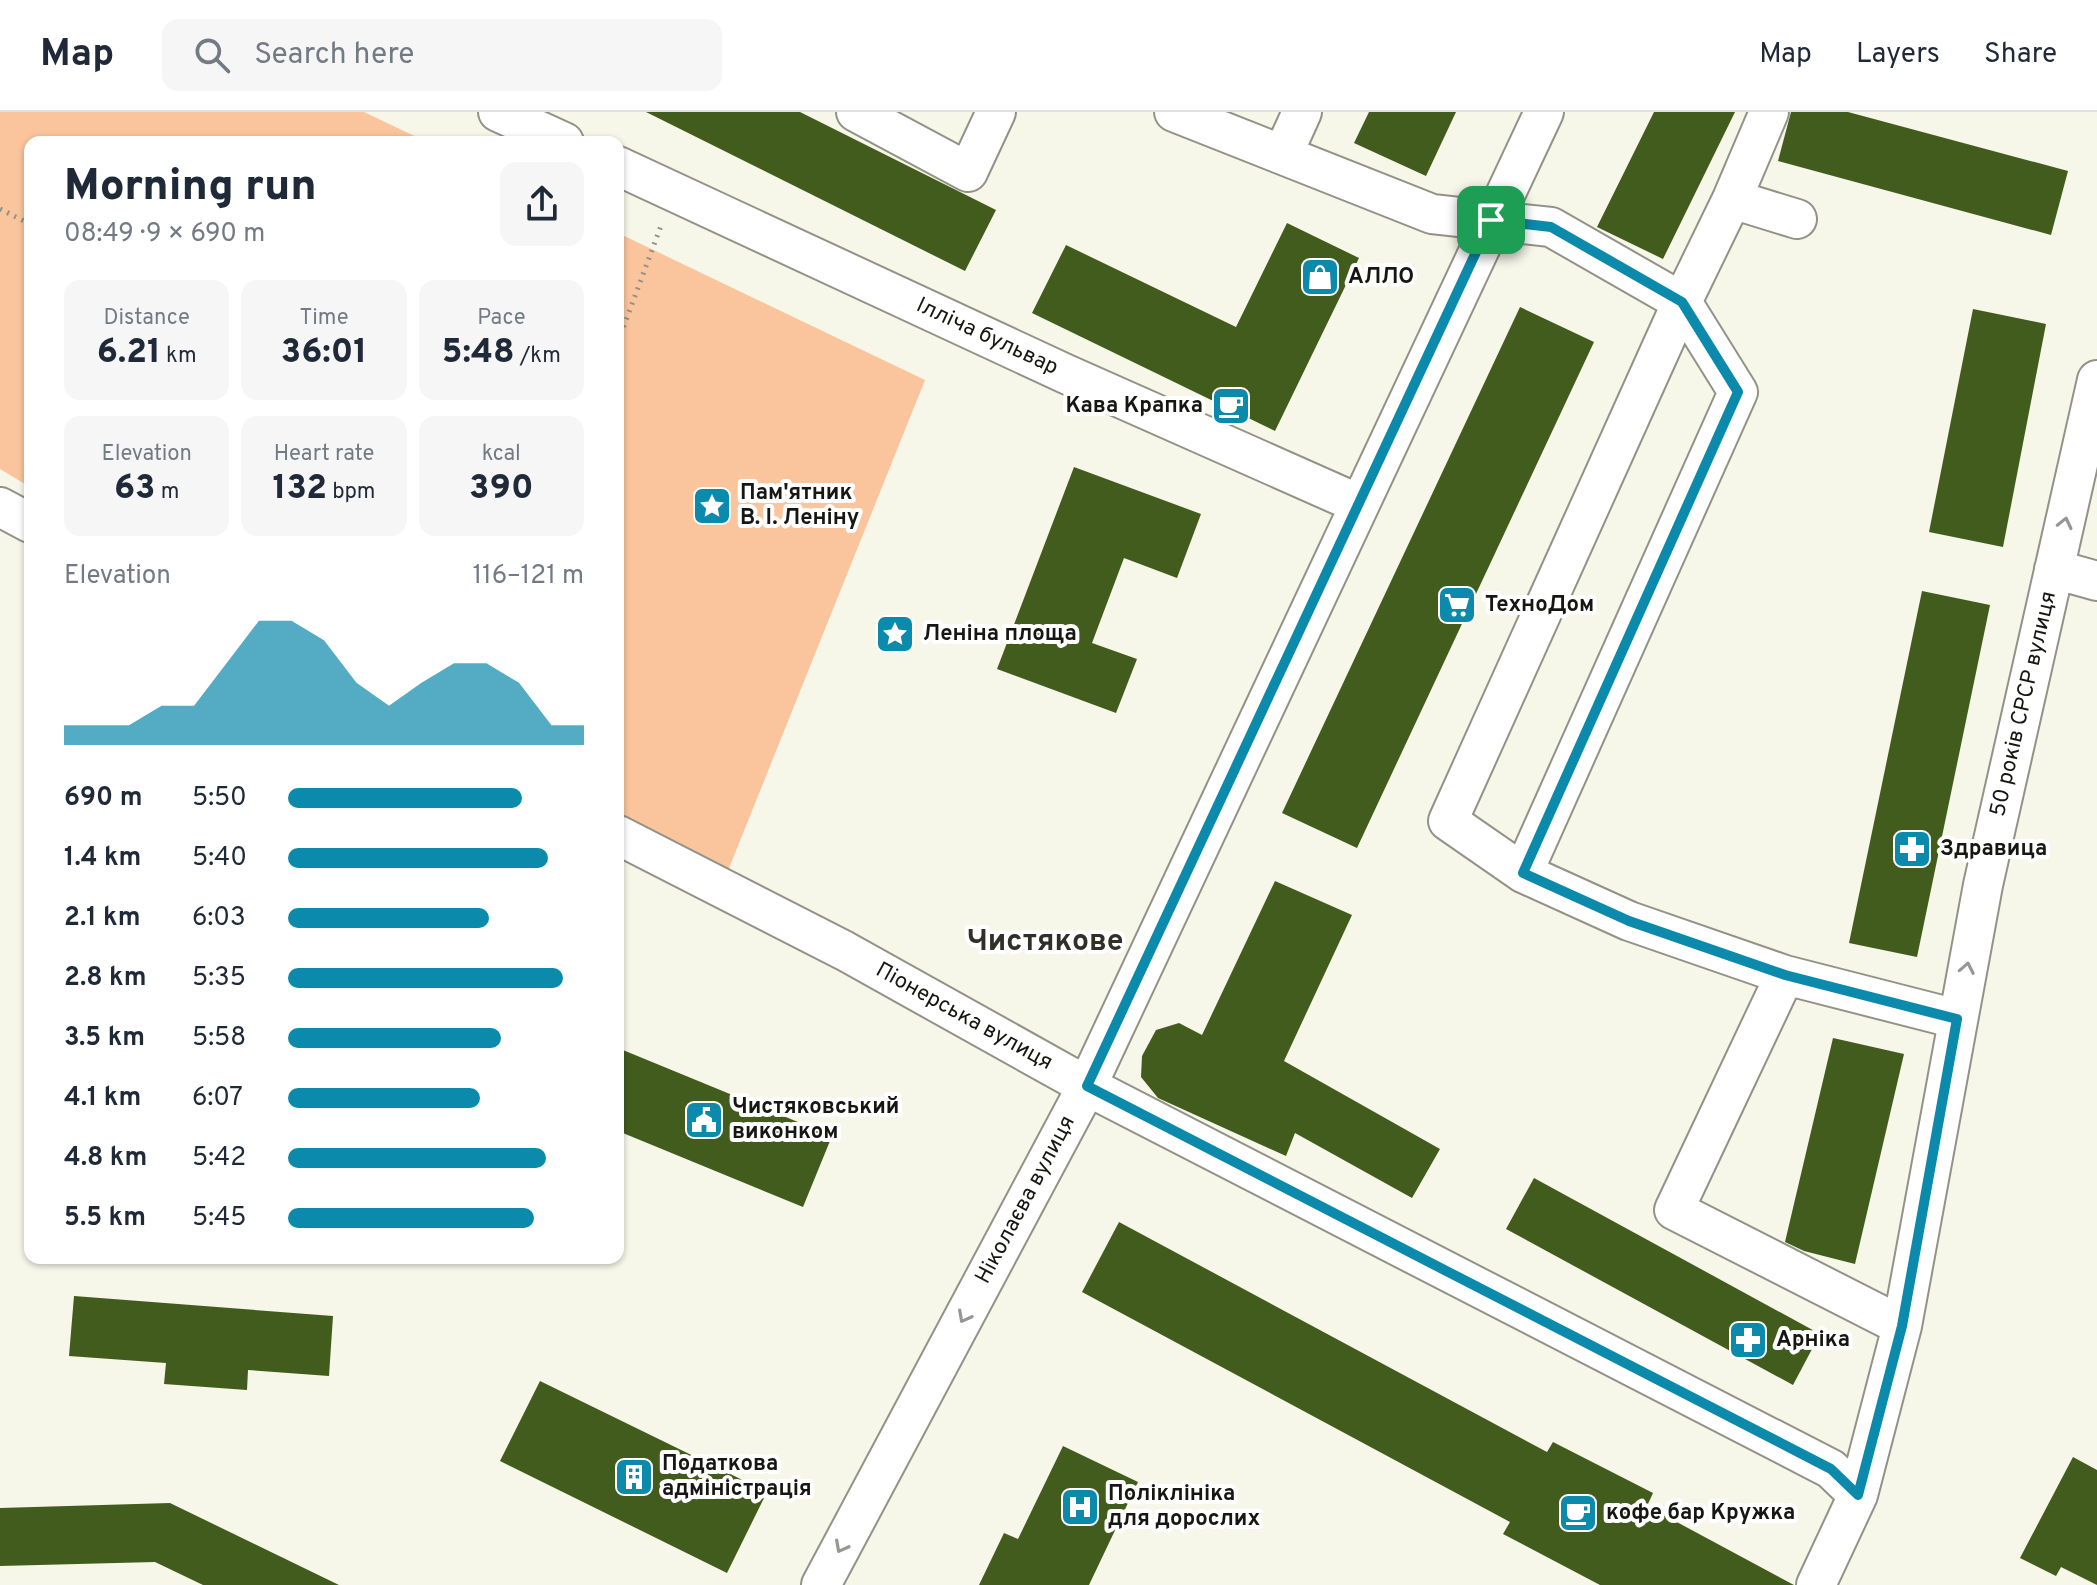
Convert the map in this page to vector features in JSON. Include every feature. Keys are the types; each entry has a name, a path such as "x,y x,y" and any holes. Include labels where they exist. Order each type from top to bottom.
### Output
{"street":[{"path":"498,112 551,136"},
{"path":"856,112 968,172 996,112"},
{"path":"1174,112 1432,214 1551,227 1682,302 1738,392 1523,873"},
{"path":"1283,154 1302,112"},
{"name":"Ніколаєва вулиця","path":"821,1585 1087,1086 1544,112"},
{"path":"1769,112 1448,821 1523,873 1629,921 1785,975 1957,1019"},
{"name":"Ілліча бульвар","path":"624,169 1066,374 1359,504"},
{"path":"1732,199 1797,219"},
{"name":"50 років СРСР вулиця","path":"1816,1585 1858,1495 1902,1326 1983,885 2097,380"},
{"path":"0,507 24,520"},
{"path":"2054,569 2097,581"},
{"name":"Піонерська вулиця","path":"624,838 845,951 1087,1086 1831,1469 1858,1495"},
{"path":"1785,975 1674,1210 1902,1326"}],"path":[{"path":"624,326 673,191"},
{"path":"0,209 24,221"}],"shaded area":[{"path":"0,112 364,112 414,136 24,136 24,483 0,469"},
{"path":"624,236 925,380 721,888 624,831"}],"building":[{"path":"646,112 800,112 996,210 965,271"},
{"path":"1369,112 1456,112 1426,176 1354,143"},
{"path":"1654,112 1735,112 1663,259 1597,227"},
{"path":"1791,112 1848,112 2068,171 2051,235 1778,161"},
{"path":"1287,223 1359,258 1275,431 1032,313 1066,245 1236,327"},
{"path":"1520,307 1594,342 1357,848 1282,813"},
{"path":"1973,309 2046,324 2003,547 1929,532"},
{"path":"1074,467 1201,514 1177,578 1124,558 1092,643 1137,659 1116,713 997,669"},
{"path":"1922,591 1990,605 1917,957 1849,943"},
{"path":"1275,881 1352,915 1284,1061 1440,1149 1412,1198 1295,1133 1286,1156 1158,1098 1141,1077 1142,1056 1156,1030 1179,1023 1202,1035"},
{"path":"1833,1038 1904,1054 1855,1264 1804,1251 1785,1242"},
{"path":"624,1050 832,1136 803,1207 624,1133"},
{"path":"1534,1178 1820,1334 1793,1385 1506,1229"},
{"path":"1119,1222 1547,1452 1553,1442 1653,1493 1647,1506 1794,1585 1600,1585 1503,1534 1510,1522 1082,1292"},
{"path":"74,1296 333,1316 329,1376 248,1370 247,1390 164,1384 166,1363 69,1356"},
{"name":"Податкова адміністрація","path":"540,1381 767,1492 727,1573 500,1461"},
{"name":"Поліклініка для дорослих","path":"1063,1446 1138,1482 1089,1585 979,1585 1004,1533 1018,1539"},
{"path":"2073,1457 2097,1470 2097,1585 2061,1567 2056,1576 2020,1558"},
{"path":"170,1503 339,1585 203,1585 155,1562 0,1566 0,1508"}],"place":[{"name":"АЛЛО","path":"1320,277"},
{"name":"Кава Крапка","path":"1231,406"},
{"name":"Пам'ятник В. І. Леніну","path":"712,506"},
{"name":"ТехноДом","path":"1457,605"},
{"name":"Леніна площа","path":"895,634"},
{"name":"Здравица","path":"1912,849"},
{"name":"Чистяковський виконком","path":"704,1120"},
{"name":"Арніка","path":"1748,1340"},
{"name":"Податкова адміністрація","path":"634,1477"},
{"name":"Поліклініка для дорослих","path":"1080,1507"},
{"name":"кофе бар Кружка","path":"1578,1513"}],"district":[{"name":"Чистякове","path":"1045,942"}],"route":[{"path":"1491,220 1551,227 1682,302 1738,392 1523,873 1629,921 1785,975 1957,1019 1902,1326 1858,1495 1831,1469 1087,1086 1491,220"}]}
